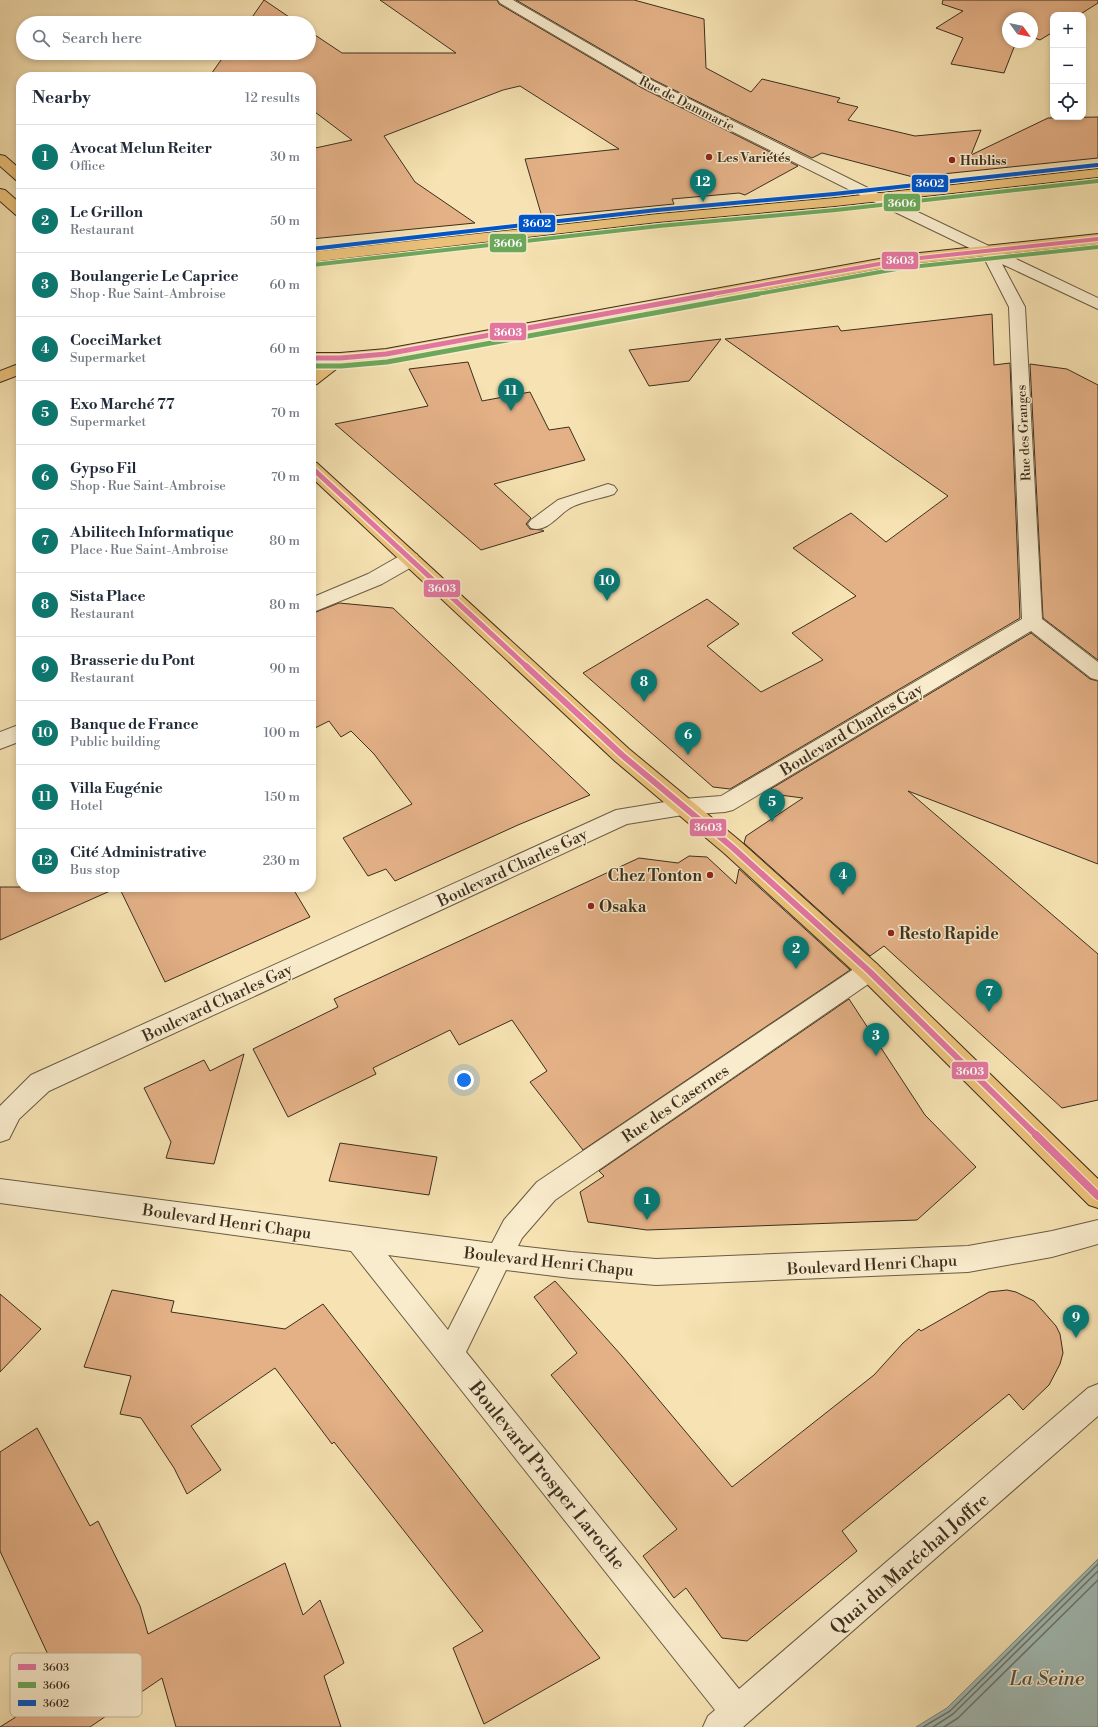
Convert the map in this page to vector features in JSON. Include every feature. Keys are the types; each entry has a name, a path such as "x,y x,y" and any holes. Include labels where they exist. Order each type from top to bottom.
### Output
{"main road":[{"path":"0,159 16,173"},
{"path":"316,257 658,218 1098,173"},
{"path":"0,193 16,207"},
{"path":"316,358 340,358 386,354 901,260 1098,239"},
{"path":"316,261 335,255"},
{"path":"316,376 340,358"},
{"path":"0,377 16,370"},
{"path":"316,472 622,755 732,847 869,971 1098,1196"}],"street":[{"name":"Rue de Dammarie","path":"504,0 648,84 875,197 1098,304"},
{"name":"Rue des Granges","path":"988,251 1017,307 1032,622"},
{"path":"537,524 564,504 608,490"},
{"path":"316,604 375,579 410,559"},
{"path":"1032,622 1098,673"},
{"name":"Boulevard Charles Gay","path":"0,1131 10,1111 40,1083 624,816 683,807 725,804 1032,622"},
{"path":"0,741 16,734"},
{"name":"Rue des Casernes","path":"450,1355 501,1256 513,1229 546,1191 869,971"},
{"name":"Boulevard Henri Chapu","path":"0,1191 358,1239 571,1265 656,1272 968,1259 1052,1244 1098,1232"},
{"name":"Boulevard Prosper Laroche","path":"358,1239 450,1355 728,1720"},
{"name":"Quai du Maréchal Joffre","path":"728,1720 1098,1398"}],"water":[{"name":"La Seine","path":"1098,1559 1098,1727 916,1727 947,1708"}],"building":[{"path":"264,0 288,16 253,16"},
{"path":"380,0 497,0 499,4 642,88 798,166 745,195 739,193 672,199 674,204 542,217 525,159 619,149 520,86 503,90 384,136 415,182 475,223 316,239 316,148 352,140 316,113 316,72 213,72 221,60 316,60 316,36 342,53 456,53"},
{"path":"516,0 634,0 704,19 706,68 751,92 762,79 840,98 837,102 858,107 848,120 915,136 981,130 971,155 1048,118 1050,118 1050,120 1086,120 1086,117 1098,117 1098,158 913,177 822,153 812,158 654,80"},
{"path":"943,0 1098,0 1098,3 1084,12 1050,12 1050,34 1040,40 1038,39 1038,12 1002,12 1002,48 1014,48 1004,73 951,64 963,38 936,28 963,11 942,4"},
{"path":"992,314 994,365 1010,363 1020,618 730,789 713,787 583,673 707,599 739,624 707,646 761,692 823,660 792,633 856,596 793,548 851,513 886,542 948,496 725,339 838,326 841,331"},
{"path":"721,339 689,381 649,386 629,350"},
{"path":"468,362 482,401 530,392 549,430 569,427 585,460 494,484 531,518 526,524 530,529 544,531 481,550 335,424 428,406 409,369"},
{"path":"1030,364 1067,369 1098,385 1098,660 1043,618"},
{"path":"339,603 393,608 590,795 518,825 395,881 386,869 368,876 343,838 412,804 374,754 351,731 341,737 329,721 316,728 316,612"},
{"path":"1031,633 1090,679 1098,681 1098,864 908,791 1098,954 1098,1100 1062,1108 884,946 870,956 744,843 746,836 803,798 764,793"},
{"path":"689,856 707,857 736,884 739,869 850,970 583,1150 530,1082 547,1071 512,1020 459,1045 450,1030 373,1068 376,1074 288,1117 253,1049 338,1007 334,999 639,858 678,863"},
{"path":"0,887 16,887 16,892 108,892 0,940"},
{"path":"121,892 295,892 310,917 165,982"},
{"path":"849,999 925,1115 976,1167 917,1220 647,1230 588,1222 580,1192 604,1176 599,1171"},
{"path":"244,1054 214,1164 166,1158 171,1142 144,1088 204,1060 210,1071"},
{"path":"340,1143 437,1157 429,1195 329,1181"},
{"path":"555,1281 622,1356 732,1487 874,1375 903,1343 919,1329 921,1331 989,1292 1007,1290 1016,1292 1034,1301 1056,1326 1060,1334 1063,1353 1060,1364 1049,1385 1023,1410 1009,1394 842,1531 857,1551 747,1641 722,1638 686,1588 674,1598 643,1556 677,1529 551,1375 577,1353 534,1297"},
{"path":"112,1290 174,1301 171,1312 285,1329 323,1304 600,1658 484,1724 453,1648 483,1631 334,1442 332,1444 275,1368 191,1426 221,1470 187,1494 174,1468 141,1418 120,1414 131,1376 84,1367"},
{"path":"0,1294 41,1329 0,1372"},
{"path":"37,1428 90,1526 98,1521 140,1606 148,1634 285,1563 303,1615 320,1600 344,1663 324,1676 341,1727 176,1727 162,1678 142,1692 142,1653 47,1653 0,1551 0,1452"},
{"path":"16,1717 105,1717 90,1727 0,1727"}],"transit line":[{"name":"3602","path":"316,248 657,210 834,194 1097,165"},
{"name":"3606","path":"316,265 659,226 836,210 1098,181"},
{"name":"3603","path":"316,358 340,358 386,354 901,260 1098,239"},
{"name":"3606","path":"316,366 341,366 387,362 902,268 1098,247"},
{"name":"3603","path":"316,472 622,755 732,847 869,971 1098,1196"}],"place":[{"name":"Les Variétés","path":"709,157"},
{"name":"Hubliss","path":"952,160"},
{"name":"Cité Administrative","path":"703,202"},
{"name":"Villa Eugénie","path":"511,411"},
{"name":"Banque de France","path":"607,601"},
{"name":"Sista Place","path":"644,702"},
{"name":"Gypso Fil","path":"688,755"},
{"name":"Exo Marché 77","path":"772,822"},
{"name":"Chez Tonton","path":"710,875"},
{"name":"CocciMarket","path":"843,895"},
{"name":"Osaka","path":"591,906"},
{"name":"Resto Rapide","path":"891,933"},
{"name":"Le Grillon","path":"796,969"},
{"name":"Abilitech Informatique","path":"989,1012"},
{"name":"Boulangerie Le Caprice","path":"876,1056"},
{"name":"Avocat Melun Reiter","path":"647,1220"},
{"name":"Brasserie du Pont","path":"1076,1338"}]}
